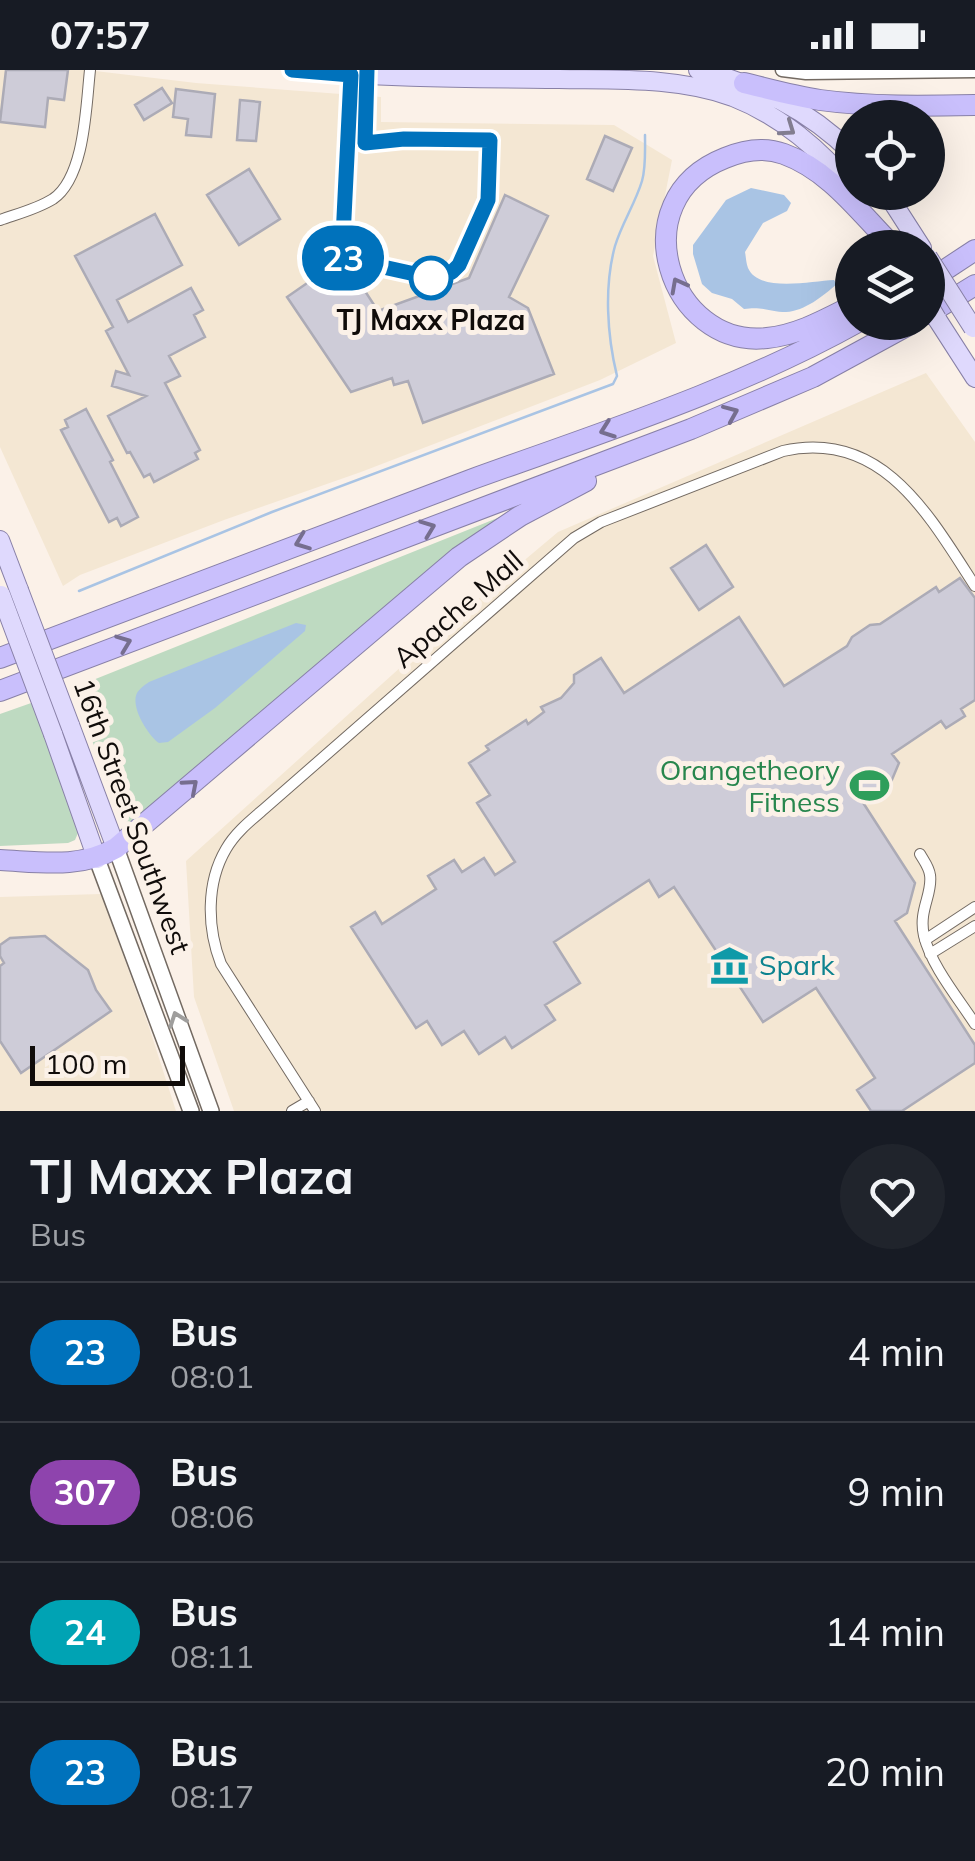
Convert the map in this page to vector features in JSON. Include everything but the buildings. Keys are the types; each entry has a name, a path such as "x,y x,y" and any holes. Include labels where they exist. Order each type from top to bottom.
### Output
{"highway":[{"path":"744,83 798,96 860,104 975,104"},
{"path":"835,314 804,328 765,338 748,338 704,319 687,302 667,262 666,228 676,198 692,178 721,159 740,152 775,151 808,165 836,186 877,230"},
{"path":"945,261 975,248"},
{"path":"945,269 975,248"},
{"path":"945,304 975,285"},
{"path":"0,658 327,532 698,396 835,334"},
{"path":"0,691 691,430 813,377 883,340"},
{"path":"0,860 62,862 106,854 484,539 550,500 691,430"},
{"path":"0,650 62,635"}],"main road":[{"path":"293,70 678,84 732,97 758,109 812,147 835,171"},
{"path":"698,70 744,83 773,97 835,139"},
{"path":"945,284 974,330"},
{"path":"945,331 975,378"},
{"name":"16th Street Southwest","path":"0,540 5,593 106,854 191,1111"},
{"name":"16th Street Southwest","path":"106,854 210,1111"}],"street":[{"path":"0,220 54,198 64,188 78,152 90,70"},
{"path":"782,70 975,71"},
{"name":"Apache Mall","path":"312,1106 216,952 211,906 220,862 234,838 264,808 574,538 601,522 784,451 816,446 857,454 898,482 926,512 975,586"},
{"path":"920,854 931,879 922,914 925,940 975,1024"},
{"path":"925,940 975,907"},
{"path":"930,954 975,926"},
{"path":"292,1111 312,1106"}],"shaded area":[{"path":"0,70 87,70 381,97 381,122 614,125 672,160 653,256 676,343 600,380 80,575 63,586 0,447"},
{"path":"926,373 975,442 975,1111 234,1111 194,997 186,861 444,628 558,532"},
{"path":"101,894 176,1111 0,1111 0,897"}],"green space":[{"path":"500,517 502,521 132,827 120,817 73,688"},
{"path":"34,702 78,833 68,843 0,846 0,714"}],"water":[{"path":"751,188 784,195 791,203 787,211 763,223 745,252 754,276 774,283 834,280 835,286 800,309 786,312 744,309 732,299 712,293 702,284 693,245 726,200"},
{"path":"296,623 306,625 305,631 215,708 168,742 159,743 150,734 135,699 144,685"}],"waterway":[{"path":"79,591 272,512 613,384 617,376 609,327 609,277 615,246 642,181 645,135"}],"bus line":[{"name":"23","path":"292,70 351,75 342,258 433,278 443,276 459,265 488,200 490,140 404,139 365,143 367,70"}],"place":[{"name":"TJ Maxx Plaza","path":"431,278"},
{"name":"Orangetheory Fitness","path":"870,786"},
{"name":"Spark","path":"729,965"}]}
